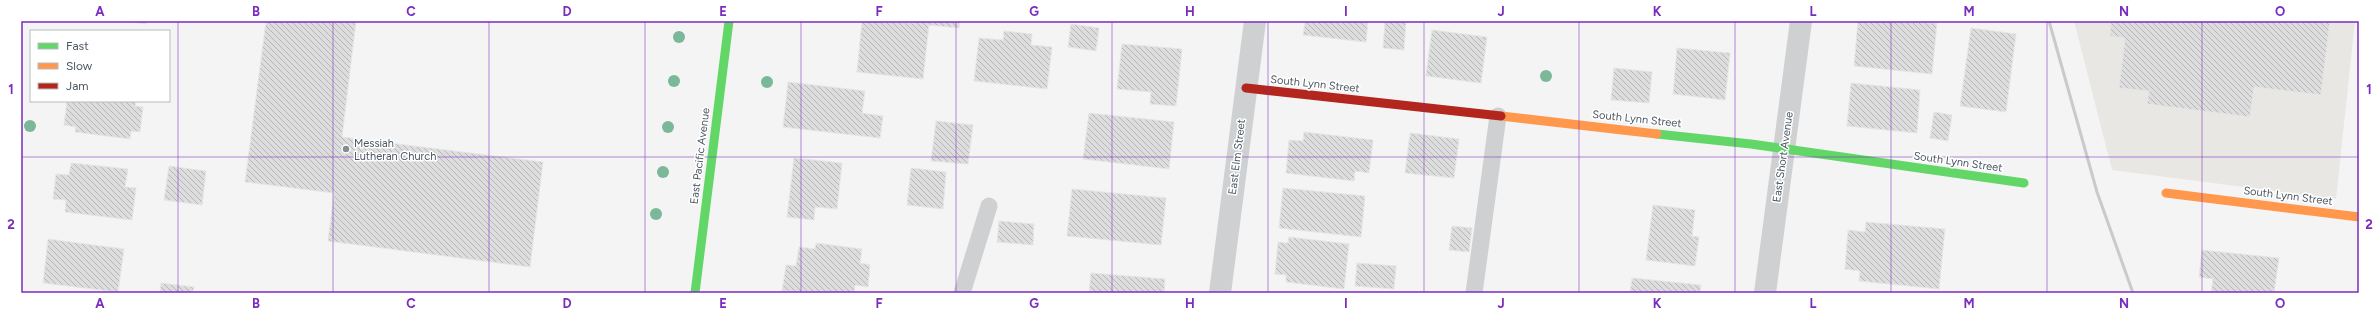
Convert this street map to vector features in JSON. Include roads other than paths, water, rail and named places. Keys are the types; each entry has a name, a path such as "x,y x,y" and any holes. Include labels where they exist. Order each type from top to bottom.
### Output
{"street":[{"name":"East Pacific Avenue","path":"696,293 729,21"},
{"name":"East Elm Street","path":"1220,293 1255,21"},
{"name":"East Short Avenue","path":"1765,293 1801,21"},
{"name":"South Lynn Street","path":"1246,88 1784,148 2024,183"},
{"name":"South Lynn Street","path":"2166,193 2359,217"}],"lane":[{"path":"1474,293 1498,116"},
{"path":"962,293 989,206"}],"railway":[{"path":"2049,21 2097,192 2133,293"}],"place":[{"name":"Messiah Lutheran Church","path":"346,149"}]}
